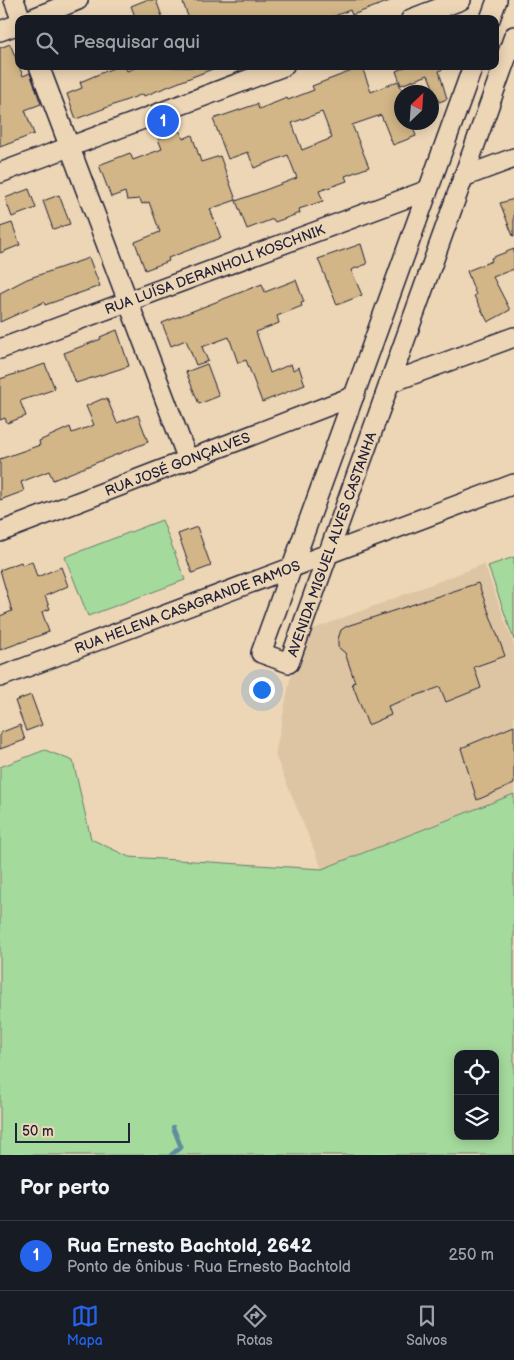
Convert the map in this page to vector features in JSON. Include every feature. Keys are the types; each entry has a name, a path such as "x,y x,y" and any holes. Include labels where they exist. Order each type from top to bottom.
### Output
{"street":[{"path":"14,0 20,15"},
{"path":"41,15 78,0"},
{"path":"422,15 461,0"},
{"path":"491,15 497,0"},
{"path":"0,32 15,26"},
{"name":"AVENIDA MIGUEL ALVES CASTANHA","path":"472,70 261,654 289,664 514,36"},
{"path":"40,70 188,460"},
{"path":"0,173 273,70"},
{"path":"463,177 514,158"},
{"name":"RUA LUÍSA DERANHOLI KOSCHNIK","path":"0,349 428,190"},
{"path":"389,383 514,337"},
{"name":"RUA JOSÉ GONÇALVES","path":"0,532 354,396"},
{"name":"RUA HELENA CASAGRANDE RAMOS","path":"0,677 514,484"}],"shaded area":[{"path":"484,564 514,645 514,794 322,869 275,755 291,675 306,632"}],"green space":[{"path":"162,520 185,580 88,616 65,557"},
{"path":"514,557 514,640 488,566"},
{"path":"45,750 73,761 91,839 129,857 322,869 514,794 514,1155 0,1155 0,767"}],"building":[{"path":"146,0 156,0 162,15 134,15 131,6"},
{"path":"182,0 390,1 352,15 350,10 337,15 188,15"},
{"path":"10,44 15,56 15,70 21,70 23,76 30,73 41,104 25,110 34,134 0,147 0,48"},
{"path":"108,70 210,70 144,96 143,94 76,119 67,94 82,88 80,82"},
{"path":"354,70 363,70 371,92 398,81 400,85 394,85 394,130 414,130 416,136 393,145 381,115 352,125 369,167 345,176 347,181 319,191 323,201 299,209 300,213 275,222 273,219 247,229 236,201 297,178 288,155 254,168 248,152 228,159 213,119 257,104 259,109 287,98 288,100 314,90 312,86","holes":["322,112 332,138 302,150 292,123"]},
{"path":"398,70 441,70 439,71 447,99 439,102 439,85 432,85 428,75 401,85 396,71"},
{"path":"180,131 183,139 192,135 201,162 220,156 236,200 210,209 221,238 168,258 169,261 145,270 135,242 160,232 149,202 142,204 140,199 127,200 125,192 111,197 99,165 130,153 133,160 162,149 158,139"},
{"path":"29,189 36,208 12,217 5,198"},
{"path":"59,195 70,224 53,229 43,201"},
{"path":"514,199 514,236 513,236 500,203"},
{"path":"12,223 20,245 0,253 0,227"},
{"path":"361,244 367,264 351,270 362,295 337,305 318,259"},
{"path":"514,249 514,269 493,277 510,310 488,322 474,296 476,295 467,271 492,261 491,258"},
{"path":"89,258 100,286 45,305 44,302 0,322 0,293 27,279"},
{"path":"296,280 304,302 301,303 302,306 277,316 279,323 256,332 270,373 291,364 293,370 299,367 305,385 262,402 246,360 238,363 229,337 202,347 208,361 196,365 186,340 171,346 162,323 262,284 265,292"},
{"path":"117,330 129,366 76,383 64,353 101,339 100,337"},
{"path":"45,364 55,389 20,401 26,416 7,423 5,418 0,420 0,379"},
{"path":"207,364 219,396 199,404 186,372"},
{"path":"102,399 107,399 117,423 138,415 148,442 53,480 49,471 21,482 24,491 0,500 0,459 40,445 39,441 70,427 72,433 94,425 86,406"},
{"path":"197,527 211,566 192,573 178,534"},
{"path":"32,561 37,577 61,567 68,586 45,596 50,609 42,612 49,632 0,650 0,616 12,611 0,570 21,562 22,565"},
{"path":"478,583 505,656 474,667 481,688 446,702 440,687 388,706 391,715 368,725 352,683 355,682 345,653 338,647 341,630 347,626"},
{"path":"31,695 42,725 26,731 15,701"},
{"path":"20,725 25,740 0,749 0,733"},
{"path":"514,726 514,784 477,800 461,748"}],"waterway":[{"path":"171,1155 181,1147 173,1127"}],"place":[{"name":"Rua Ernesto Bachtold, 2642","path":"163,121"}]}
